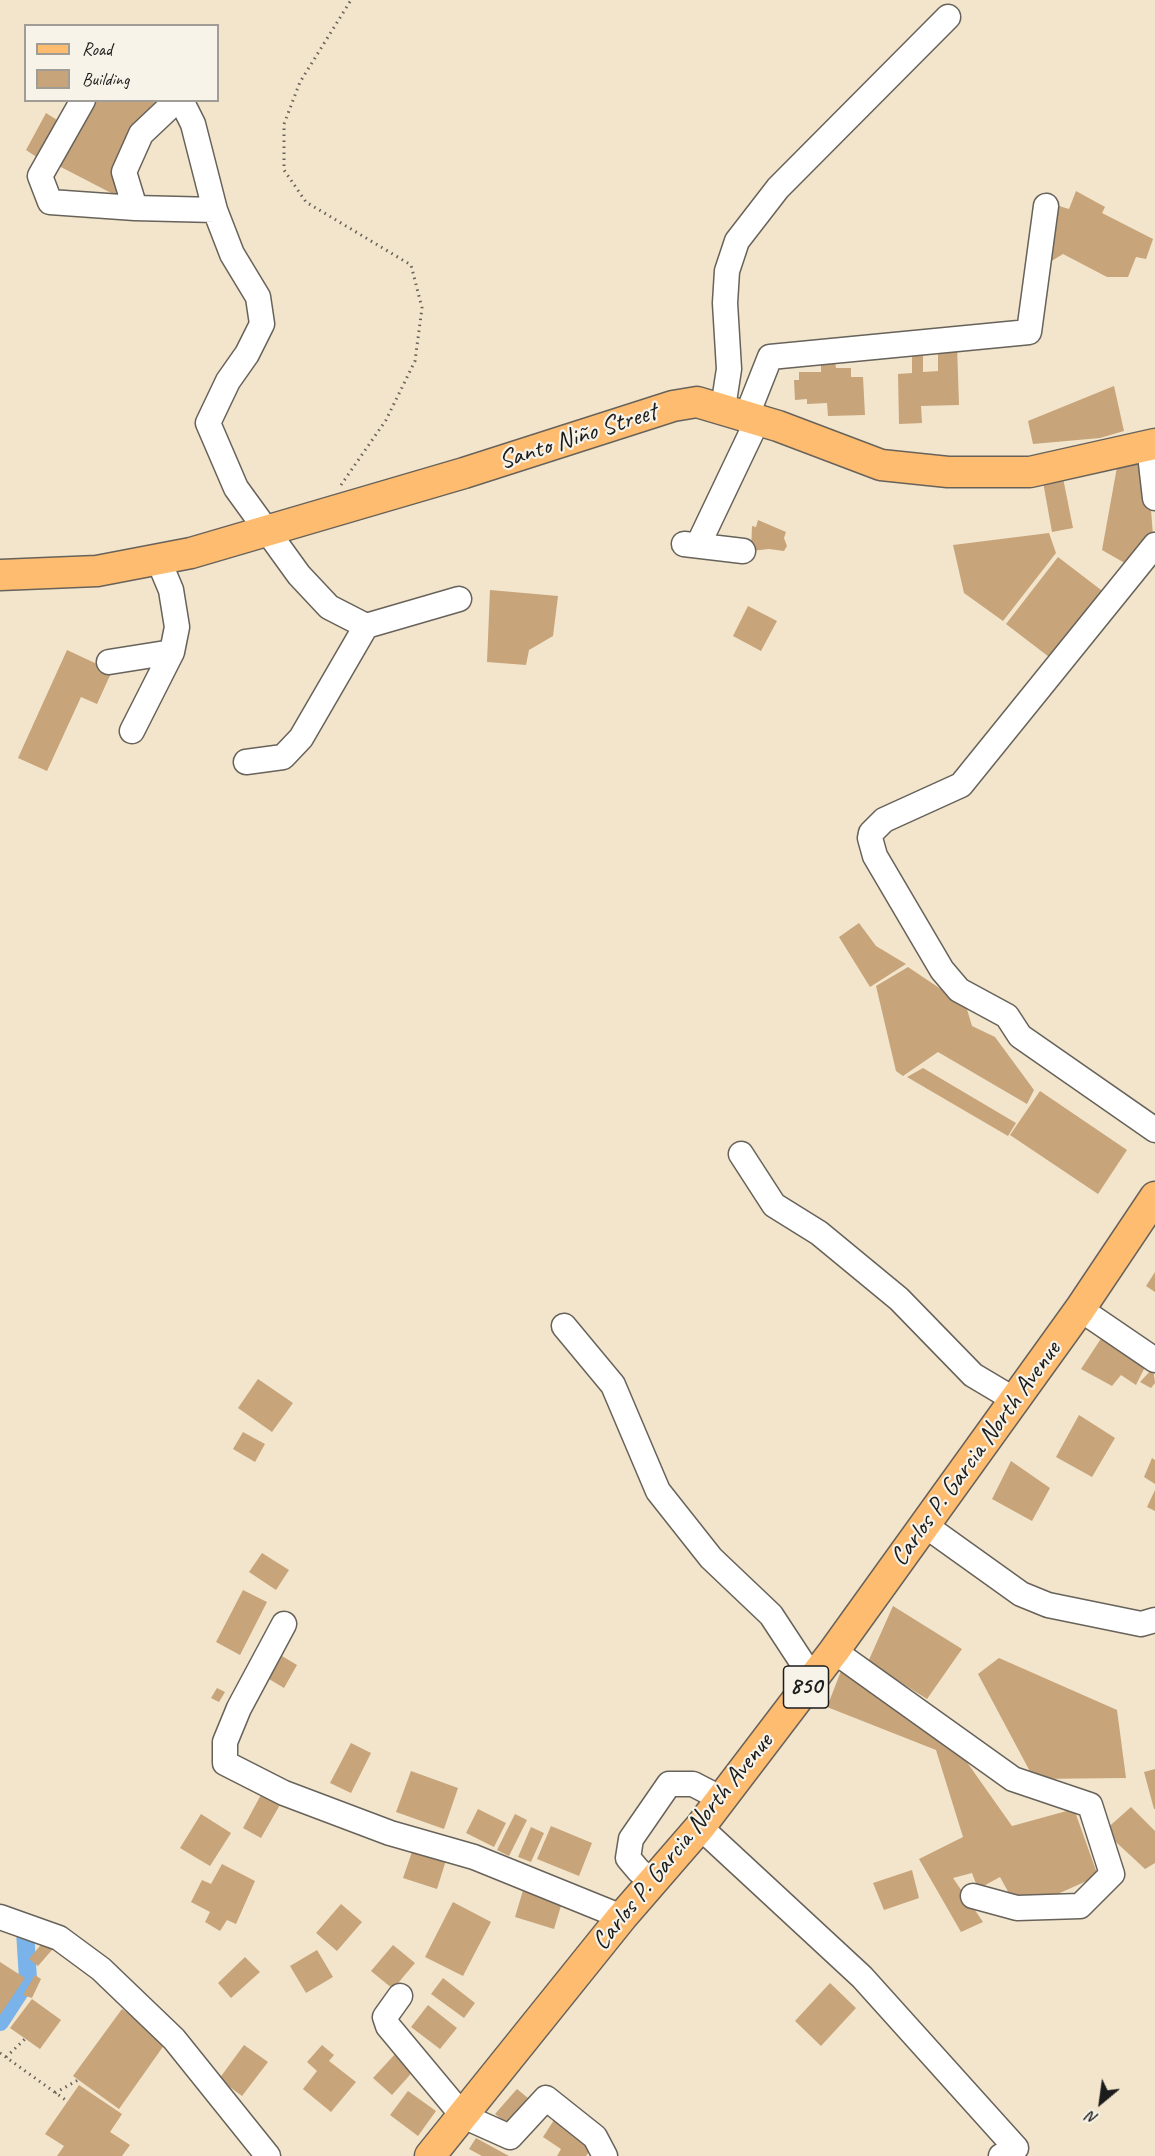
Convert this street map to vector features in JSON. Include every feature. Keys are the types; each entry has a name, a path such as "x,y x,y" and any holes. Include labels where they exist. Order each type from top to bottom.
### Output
{"main road":[{"name":"Santo Niño Street","path":"0,574 97,571 191,553 464,473 673,406 697,402 743,414 881,465 948,472 1030,472 1152,445"},
{"name":"Carlos P. Garcia North Avenue","path":"430,2156 622,1917 700,1827 834,1651 1080,1309 1155,1197"}],"street":[{"path":"743,414 729,369 725,303 727,271 737,241 778,188 948,17"},
{"path":"82,102 40,176 50,202 135,208 215,210"},
{"path":"135,208 124,172 141,134 177,102"},
{"path":"180,102 193,124 215,210 232,254 258,297 262,324 248,354 228,381 208,423 236,488 298,575 329,607 366,626"},
{"path":"743,551 692,544 743,414 770,357 1029,332 1046,207"},
{"path":"1152,445 1155,498"},
{"path":"1155,545 962,785 884,820 871,833 870,838 875,856 942,970 959,990 1007,1016 1020,1036 1155,1130"},
{"path":"132,731 172,652 177,627 171,590 158,560"},
{"path":"246,762 283,757 301,738 366,626 459,598"},
{"path":"109,662 172,652"},
{"path":"741,1154 774,1205 819,1233 899,1299 973,1375 1015,1400"},
{"path":"1080,1309 1155,1360"},
{"path":"564,1326 613,1385 658,1491 711,1558 771,1615 813,1678"},
{"path":"926,1526 1021,1594 1048,1605 1141,1624 1155,1620"},
{"path":"284,1624 239,1708 225,1743 225,1763 284,1793 390,1833 474,1857 622,1917"},
{"path":"834,1651 1013,1779 1090,1805 1112,1874 1080,1906 1017,1908 973,1896"},
{"path":"654,1881 639,1871 628,1858 631,1839 669,1784 693,1784 722,1799"},
{"path":"700,1827 862,1977 1016,2148 1001,2156"},
{"path":"0,1917 59,1938 101,1969 174,2039 268,2156"},
{"path":"399,1996 385,2017 388,2026 463,2116 510,2137 546,2098 595,2138 605,2156"}],"path":[{"path":"339,487 387,420 415,361 423,308 411,265 306,202 284,170 284,124 300,82 351,0"},
{"path":"6,2057 25,2039"},
{"path":"0,2053 67,2101"},
{"path":"55,2093 78,2080"}],"building":[{"path":"92,102 157,102 163,106 117,196 57,165"},
{"path":"46,113 65,125 44,162 26,150"},
{"path":"1076,191 1105,207 1102,213 1153,239 1146,259 1136,257 1128,277 1107,277 1063,254 1045,265 1048,235 1059,206 1069,209"},
{"path":"938,345 957,345 959,405 921,406 922,423 899,424 898,374 912,373 912,356 923,356 923,372 938,371"},
{"path":"821,361 835,361 836,368 851,368 851,377 863,377 865,415 828,416 827,403 807,404 807,399 795,400 794,380 799,380 799,372 821,372"},
{"path":"1114,386 1124,431 1100,438 1033,444 1028,421"},
{"path":"1147,460 1153,535 1130,566 1102,550 1117,467"},
{"path":"1063,478 1073,528 1052,532 1043,482"},
{"path":"758,520 786,532 784,538 787,546 784,551 769,549 751,551 752,526 756,527"},
{"path":"1049,533 1056,553 1003,621 964,593 953,545"},
{"path":"1058,557 1105,593 1053,660 1006,624"},
{"path":"490,590 558,596 553,636 529,650 526,665 487,662"},
{"path":"748,606 777,621 761,651 733,636"},
{"path":"67,650 112,671 97,704 81,697 47,771 18,758"},
{"path":"859,923 876,946 906,964 870,987 839,937"},
{"path":"908,967 966,1006 972,1026 995,1037 1034,1090 1027,1104 938,1052 903,1076 896,1071 876,986"},
{"path":"923,1068 1016,1123 1008,1136 907,1077"},
{"path":"1040,1091 1127,1150 1098,1194 1010,1135"},
{"path":"1155,1272 1155,1292 1146,1286"},
{"path":"1104,1334 1147,1363 1136,1385 1121,1375 1112,1386 1081,1369"},
{"path":"1153,1368 1155,1383 1151,1388 1140,1382"},
{"path":"258,1379 293,1403 272,1432 238,1408"},
{"path":"1079,1415 1115,1438 1092,1477 1056,1457"},
{"path":"243,1432 265,1444 255,1462 233,1449"},
{"path":"1152,1458 1155,1460 1155,1484 1144,1477"},
{"path":"1011,1461 1050,1488 1032,1521 992,1499"},
{"path":"1155,1490 1155,1511 1147,1507"},
{"path":"262,1553 289,1570 276,1590 249,1572"},
{"path":"243,1590 267,1602 240,1655 216,1642"},
{"path":"893,1606 962,1649 927,1699 868,1662"},
{"path":"282,1656 297,1665 284,1688 269,1679"},
{"path":"999,1658 1117,1710 1126,1778 1034,1779 978,1674"},
{"path":"841,1671 959,1751 1012,1826 1074,1809 1098,1876 1044,1900 1011,1897 1000,1877 978,1889 972,1873 953,1878 983,1922 961,1932 919,1859 963,1837 936,1750 827,1707"},
{"path":"217,1688 225,1692 219,1702 211,1698"},
{"path":"351,1743 371,1753 351,1793 330,1783"},
{"path":"1155,1769 1155,1809 1154,1809 1144,1772"},
{"path":"411,1771 458,1788 444,1829 396,1812"},
{"path":"262,1793 281,1803 261,1838 243,1828"},
{"path":"1131,1807 1155,1831 1155,1863 1145,1869 1104,1831"},
{"path":"478,1809 506,1823 494,1847 466,1833"},
{"path":"201,1814 231,1833 210,1866 180,1848"},
{"path":"515,1814 527,1820 509,1856 497,1850"},
{"path":"551,1826 592,1843 579,1876 537,1859"},
{"path":"531,1827 544,1833 531,1862 518,1857"},
{"path":"414,1846 447,1857 437,1889 403,1878"},
{"path":"222,1864 255,1881 236,1924 227,1920 220,1931 205,1922 210,1912 191,1902 202,1880 211,1884"},
{"path":"912,1870 919,1898 884,1910 873,1883"},
{"path":"524,1887 563,1899 554,1929 515,1917"},
{"path":"453,1902 491,1922 463,1976 425,1957"},
{"path":"341,1904 362,1922 337,1951 316,1933"},
{"path":"49,1935 58,1943 38,1966 29,1959"},
{"path":"393,1945 415,1963 393,1989 371,1971"},
{"path":"317,1950 333,1977 306,1993 290,1966"},
{"path":"245,1957 260,1972 231,1998 218,1983"},
{"path":"0,1962 25,1978 0,2015"},
{"path":"35,1975 41,1979 32,1998 23,1995"},
{"path":"443,1978 475,2003 464,2018 431,1994"},
{"path":"830,1983 856,2008 821,2046 795,2021"},
{"path":"32,1999 61,2020 40,2049 10,2028"},
{"path":"428,2005 457,2028 440,2049 411,2027"},
{"path":"122,2009 167,2041 119,2109 73,2076"},
{"path":"244,2045 268,2062 242,2096 219,2079"},
{"path":"322,2045 334,2055 329,2061 356,2082 331,2112 303,2089 317,2071 307,2062"},
{"path":"397,2052 416,2068 392,2095 373,2078"},
{"path":"79,2085 122,2114 110,2132 130,2145 122,2156 57,2156 64,2146 45,2134"},
{"path":"517,2089 528,2098 506,2123 495,2114"},
{"path":"408,2091 436,2111 418,2136 390,2115"},
{"path":"554,2120 594,2145 586,2156 557,2156 561,2149 543,2137"},
{"path":"476,2138 509,2156 482,2156 469,2149"}],"waterway":[{"path":"0,2022 28,1979 25,1931"}]}
